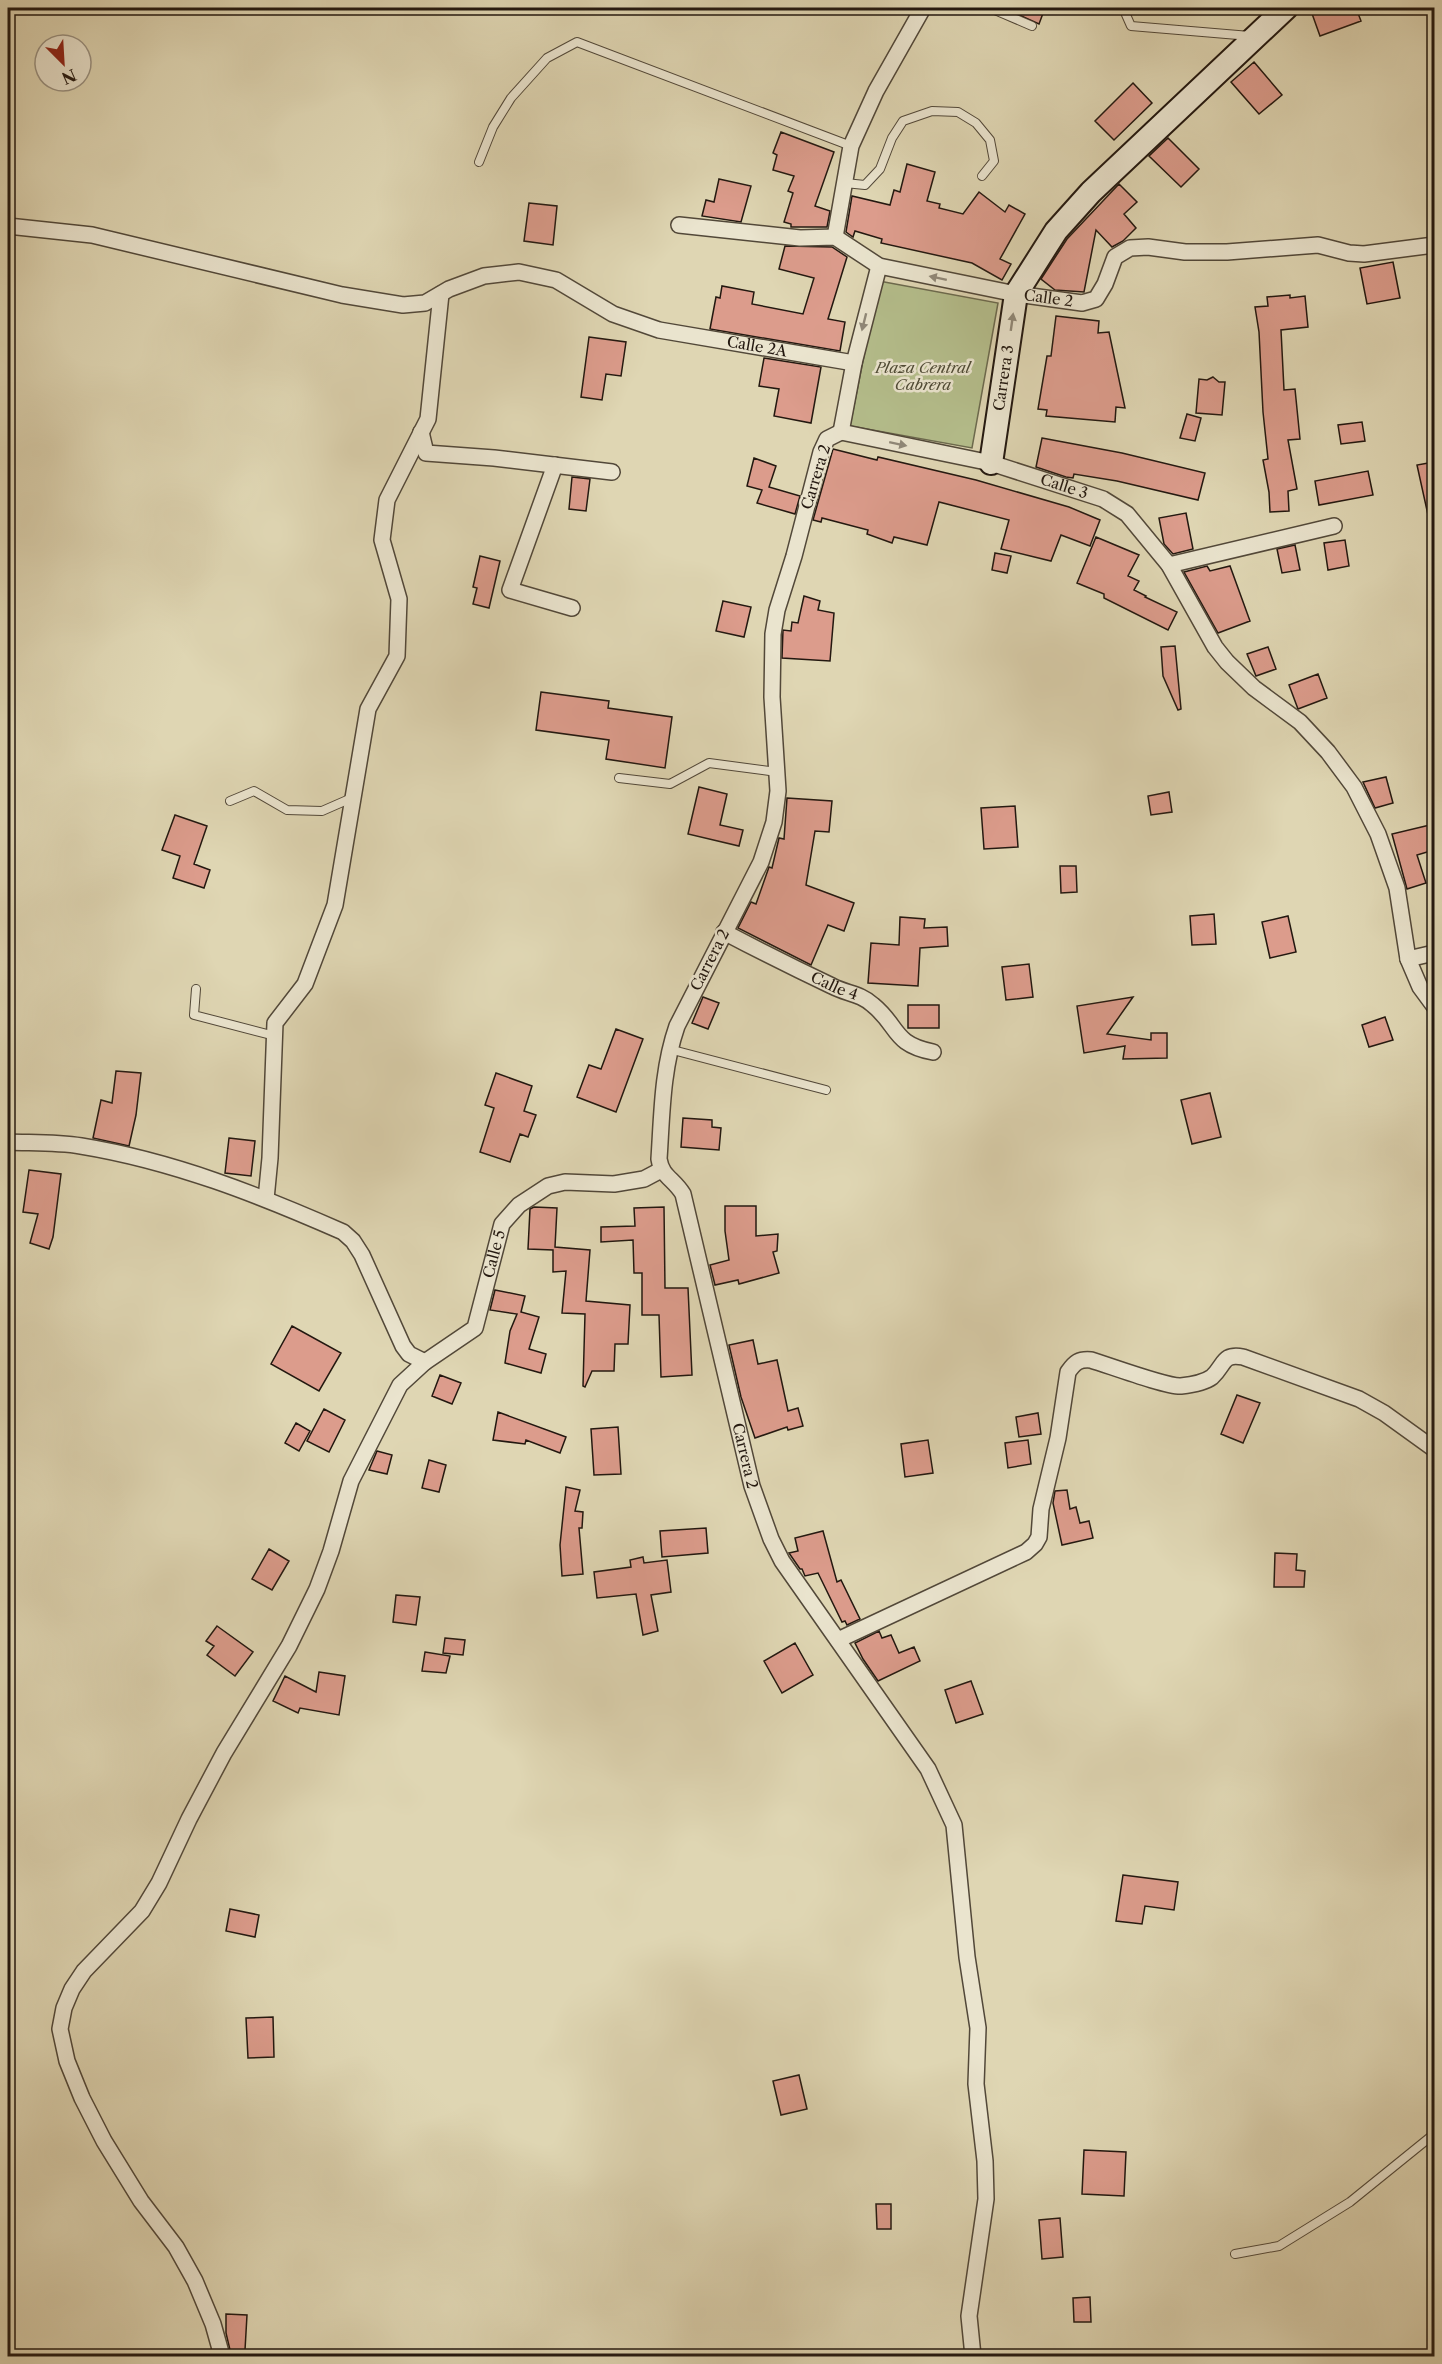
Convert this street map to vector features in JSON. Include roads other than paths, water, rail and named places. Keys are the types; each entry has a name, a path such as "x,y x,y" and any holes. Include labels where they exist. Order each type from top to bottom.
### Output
{"street":[{"path":"679,225 800,238 835,237 851,146 876,91 923,8"},
{"path":"1016,294 1056,231 1084,200 1286,8"},
{"name":"Calle 2A","path":"8,226 92,235 342,295 403,305 425,303 484,276 519,272 556,280 613,314 659,330 854,363"},
{"name":"Calle 2","path":"835,237 879,266 1016,294 1082,303 1096,299 1105,284 1115,256 1130,248 1227,252 1318,245 1349,253 1364,254 1434,245"},
{"name":"Carrera 2","path":"879,266 854,363 840,432 827,439 821,452 777,610 773,634 772,697 778,790 774,822 761,862 677,1026 669,1049 664,1077 659,1159 661,1170 677,1184 683,1194 752,1486 771,1539 782,1561 928,1769 954,1825 967,1957 978,2028 975,2084 985,2161 986,2199 969,2316 973,2356"},
{"path":"266,1198 270,1158 275,1023 305,984 335,905 368,709 397,656 399,598 382,540 387,500 428,419 441,294"},
{"name":"Carrera 3","path":"991,463 1016,294"},
{"path":"421,432 426,453 612,472"},
{"name":"Calle 3","path":"840,432 991,463 1103,499 1127,514 1169,565 1215,647 1227,662 1254,688 1300,722 1328,752 1354,787 1378,834 1397,888 1408,959 1420,987 1434,1006"},
{"path":"555,465 510,590 572,608"},
{"path":"1169,565 1335,526"},
{"name":"Calle 4","path":"724,932 841,991 862,996 877,1007 901,1039 918,1049 933,1052"},
{"path":"1408,959 1434,953"},
{"path":"8,1142 81,1146 215,1180 266,1198 343,1232 353,1241 362,1255 403,1346 409,1354 425,1362"},
{"name":"Calle 5","path":"222,2356 213,2324 195,2281 176,2247 141,2201 104,2141 82,2098 67,2061 60,2029 64,2008 72,1989 84,1971 142,1911 159,1883 224,1753 289,1646 313,1598 332,1551 351,1481 400,1385 425,1362 475,1328 502,1224 519,1205 548,1186 566,1182 614,1184 644,1179 661,1170"},
{"path":"838,1640 1026,1552 1035,1544 1039,1537 1045,1487 1058,1438 1068,1372 1074,1363 1081,1359 1177,1386 1210,1379 1227,1357 1233,1355 1243,1357 1359,1399 1384,1413 1434,1449"}],"lane":[{"path":"990,8 1032,26"},
{"path":"1123,8 1131,26 1255,37"},
{"path":"479,162 493,127 511,98 547,58 577,42 851,146"},
{"path":"845,183 865,185 880,170 892,138 903,121 933,111 958,112 976,123 990,140 994,161 982,176"},
{"path":"619,778 670,784 708,763 777,772"},
{"path":"230,801 254,791 287,810 322,811 354,797"},
{"path":"196,988 194,1015 275,1036"},
{"path":"669,1049 826,1090"},
{"path":"1235,2254 1279,2246 1350,2202 1434,2134"}],"park label":[{"name":"Plaza Central Cabrera","path":"923,376"}]}
